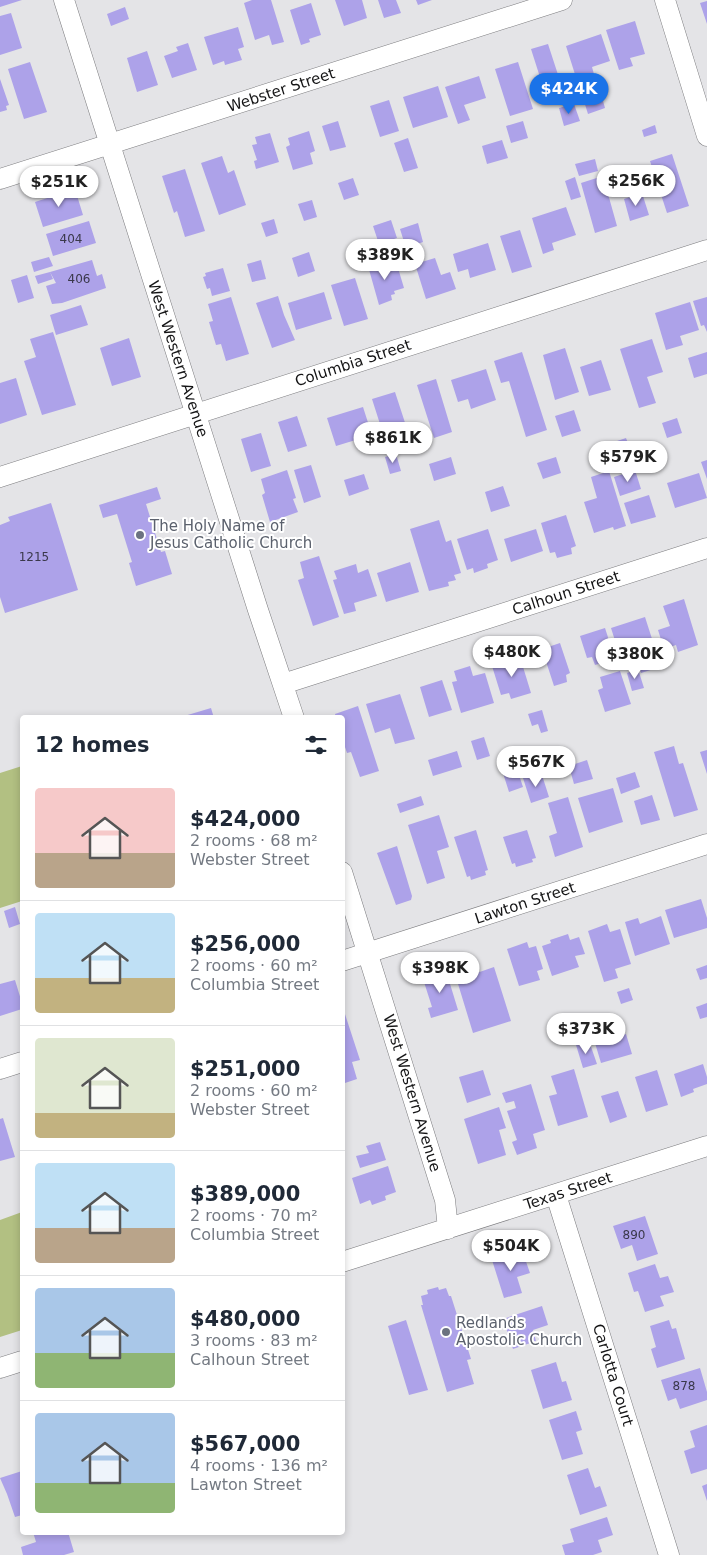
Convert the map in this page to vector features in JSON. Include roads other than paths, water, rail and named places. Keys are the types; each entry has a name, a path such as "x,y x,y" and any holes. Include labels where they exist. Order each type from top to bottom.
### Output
{"street":[{"name":"West Western Avenue","path":"64,0 293,715"},
{"name":"Webster Street","path":"0,179 562,0"},
{"path":"665,0 707,136"},
{"name":"Columbia Street","path":"0,477 707,250"},
{"name":"Calhoun Street","path":"283,684 707,548"},
{"name":"Lawton Street","path":"345,960 707,844"},
{"name":"West Western Avenue","path":"345,881 445,1200 448,1229"},
{"path":"0,1069 20,1063"},
{"name":"Texas Street","path":"345,1261 707,1146"},
{"name":"Carlotta Court","path":"556,1195 669,1555"},
{"path":"0,1368 20,1362"}],"place":[{"name":"The Holy Name of Jesus Catholic Church","path":"140,535"},
{"name":"Redlands Apostolic Church","path":"446,1332"}]}
